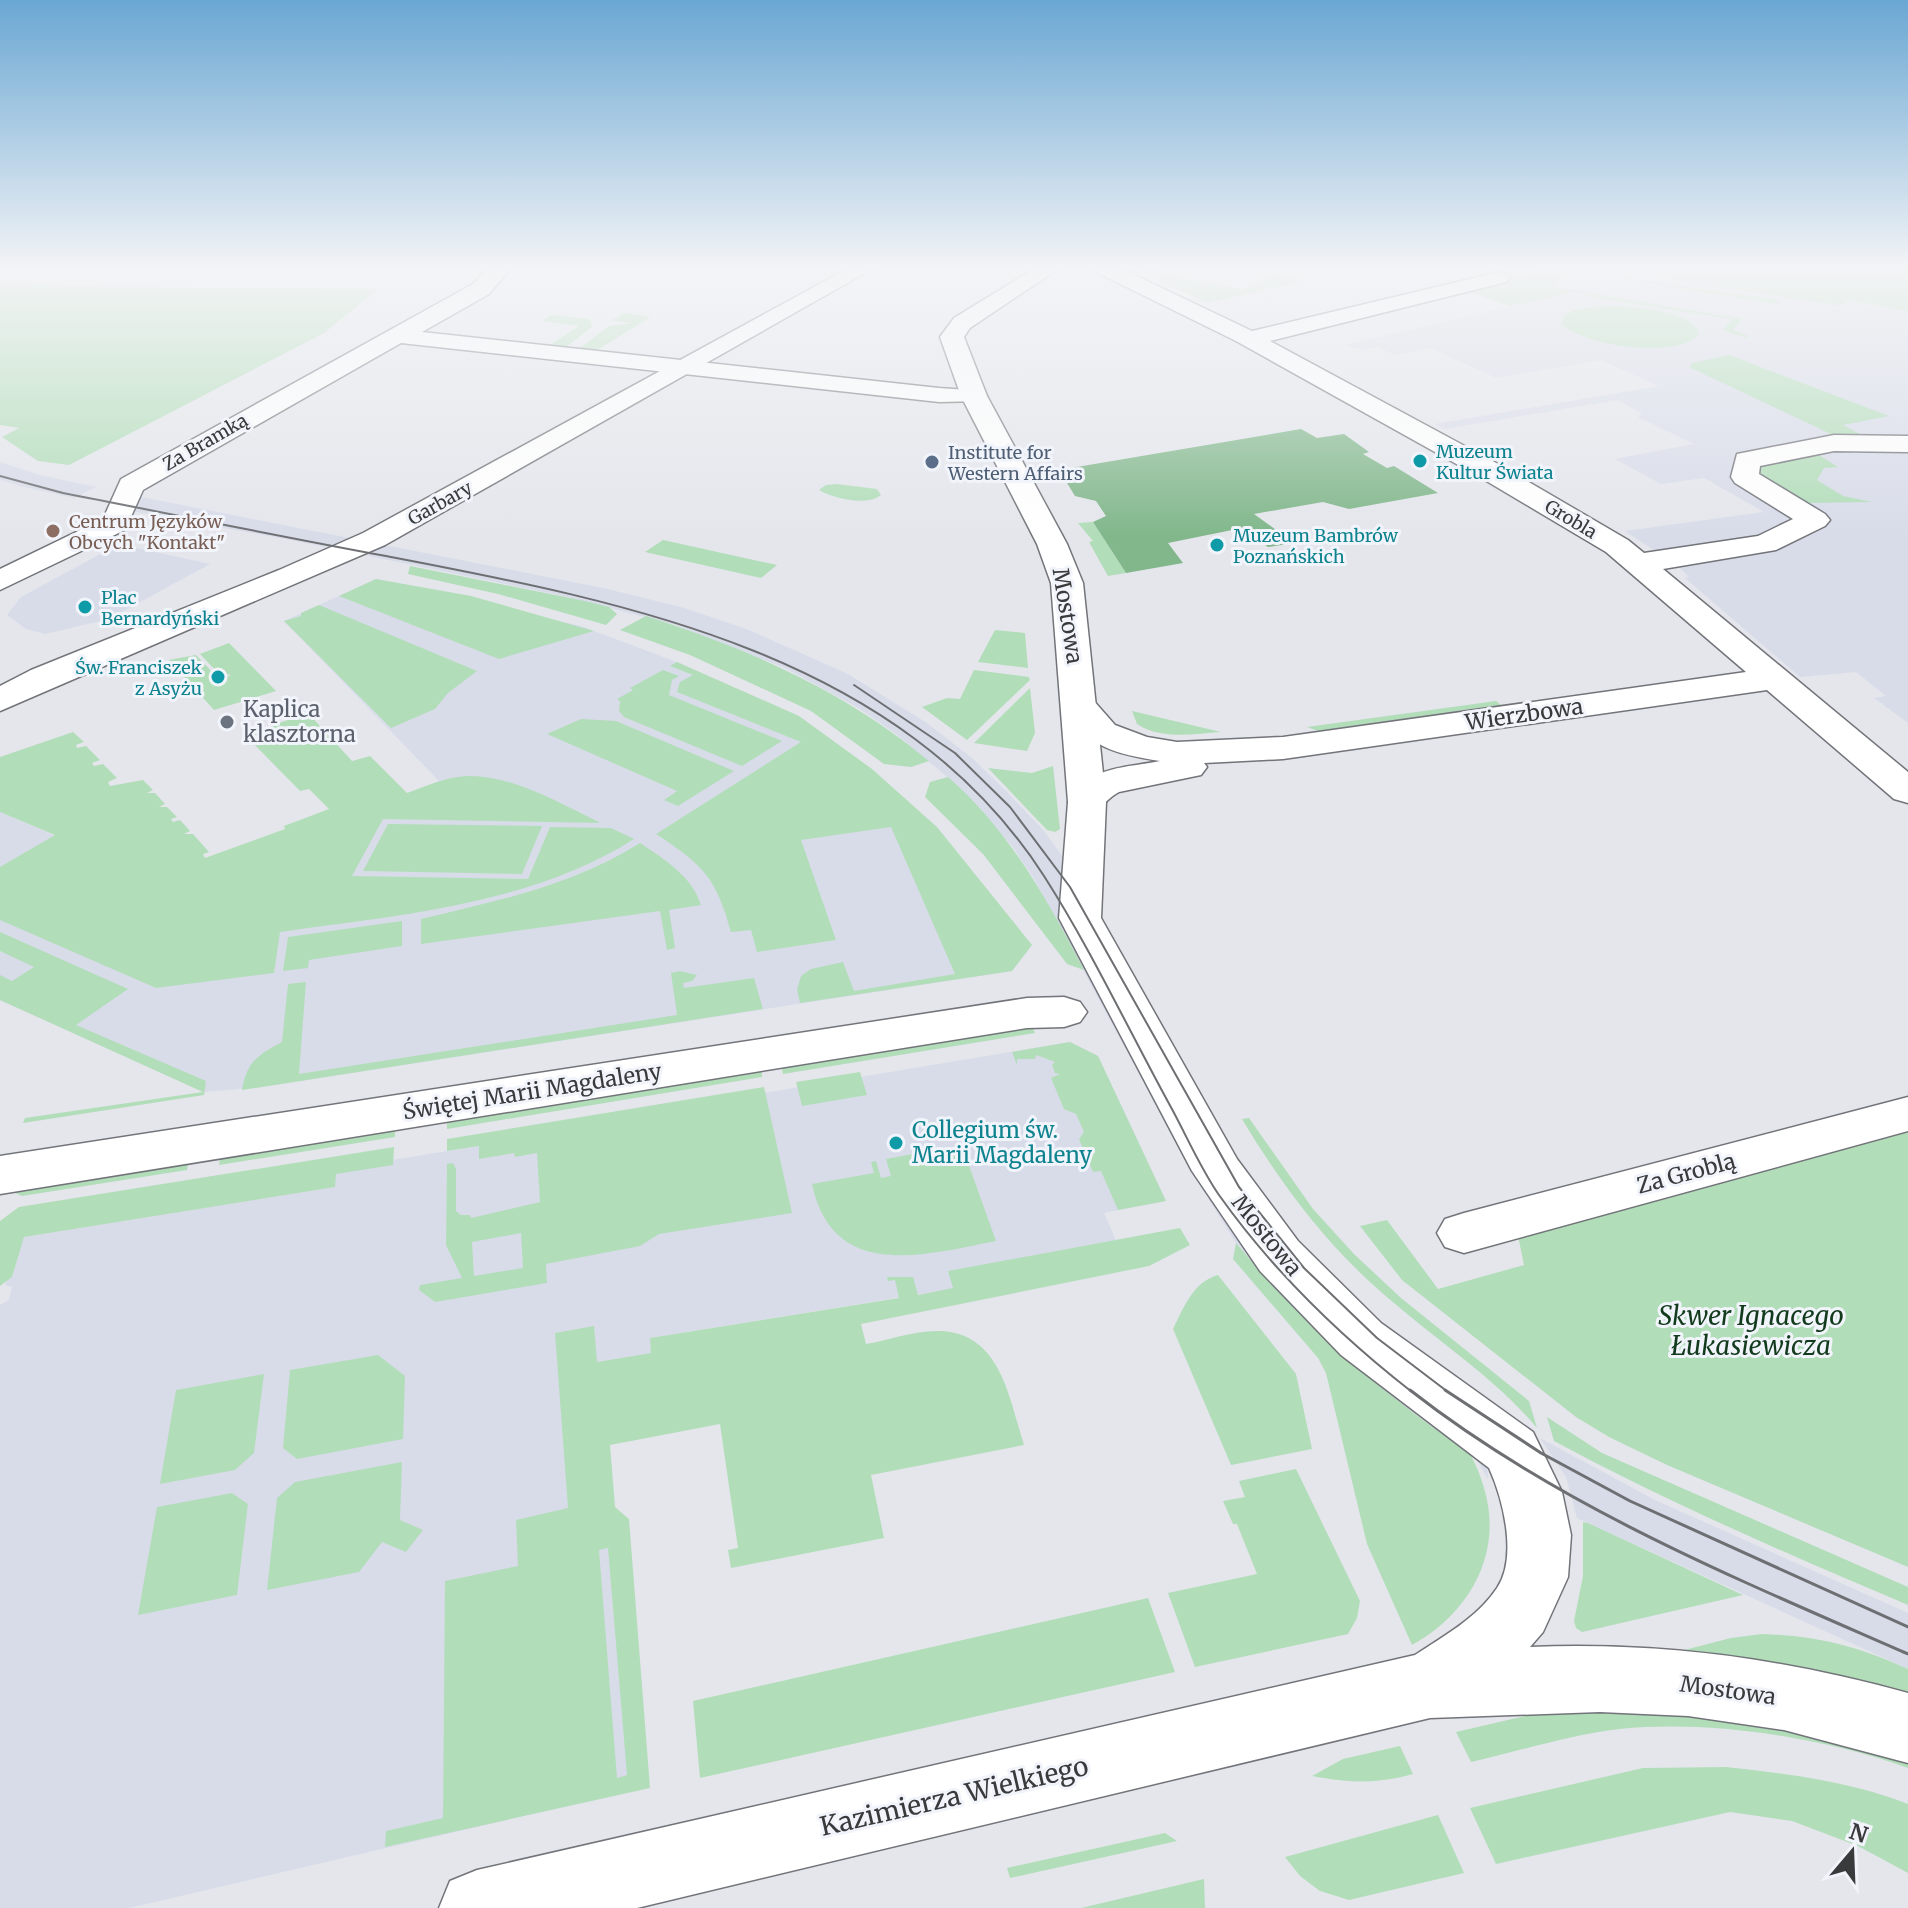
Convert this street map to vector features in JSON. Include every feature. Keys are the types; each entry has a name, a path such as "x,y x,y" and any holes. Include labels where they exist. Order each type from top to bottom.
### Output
{"street":[{"name":"Za Bramką","path":"0,581 115,524 131,485 359,358"},
{"path":"597,358 939,395 974,396"},
{"name":"Garbary","path":"4,694 357,547 704,358"},
{"name":"Mostowa","path":"958,358 974,396 1062,565 1067,583 1087,802 1080,918 1218,1171 1270,1244 1361,1339 1511,1450 1531,1492 1539,1535 1535,1577 1520,1610 1492,1642 1430,1685"},
{"name":"Grobla","path":"1284,358 1488,470 1640,563 1772,679 1908,791"},
{"path":"1640,563 1765,544 1815,520 1745,477 1747,460 1834,443 1908,444"},
{"name":"Wierzbowa","path":"1087,802 1098,788 1121,778 1277,749 1772,679"},
{"name":"Wierzbowa","path":"1080,708 1102,733 1140,747 1177,753 1277,749"},
{"name":"Świętej Marii Magdaleny","path":"0,1175 1027,1013 1064,1012"},
{"name":"Za Groblą","path":"1464,1233 1908,1114"},
{"name":"Mostowa","path":"1430,1685 1588,1679 1657,1680 1809,1702 1908,1728"},
{"name":"Kazimierza Wielkiego","path":"477,1908 1430,1685"}],"shaded area":[{"path":"1452,358 1908,358 1908,723 1874,698 1886,696 1856,672 1800,677 1685,578 1689,577 1678,566 1625,531 1764,512 1704,478 1661,484 1615,459 1694,444 1638,417 1642,413 1617,400 1445,429 1435,424 1659,386 1600,360 1496,378"},
{"path":"0,462 40,475 96,487 74,498 20,486 0,480"},
{"path":"136,496 603,588 681,607 749,630 848,674 927,723 972,758 1004,789 1044,831 1066,861 1245,1173 1278,1219 1326,1274 1485,1418 1488,1479 1474,1455 1391,1396 1333,1346 1236,1243 1193,1174 1034,879 1012,846 959,787 896,734 860,709 787,669 676,625 563,596 132,511"},
{"path":"119,544 210,564 109,619 45,634 26,629 7,615 21,597"},
{"path":"376,579 581,626 677,662 753,697 1032,945 1012,971 261,1087 204,1092 0,1000 0,812 174,886 439,781 284,621"},
{"path":"1070,1042 1098,1056 1166,1201 1104,1213 1125,1261 650,1338 652,1353 597,1362 635,1790 129,1908 0,1908 0,1305 9,1300 12,1287 5,1285 7,1278 12,1277 23,1237 334,1187 336,1169 578,1130 578,1124"},
{"path":"1540,1438 1655,1500 1908,1613 1908,1669 1577,1518 1566,1477"}],"green space":[{"path":"0,358 276,358 69,465 38,461 2,437 19,428 0,425"},
{"path":"1715,358 1737,358 1889,416 1843,425 1867,438 1835,436 1689,367 1692,363"},
{"path":"1301,429 1317,438 1344,434 1369,452 1363,454 1387,468 1394,466 1438,493 1349,509 1323,502 1254,514 1294,543 1268,547 1242,528 1168,543 1183,563 1126,573 1093,522 1106,516 1096,501 1075,496 1059,470"},
{"path":"1819,455 1838,467 1824,468 1817,480 1843,496 1872,502 1806,503 1757,475 1756,466"},
{"path":"826,485 877,489 881,495 858,501 819,490"},
{"path":"1093,522 1126,573 1108,576 1089,542 1093,541 1078,523"},
{"path":"663,540 777,565 761,578 645,552"},
{"path":"410,566 585,601 609,607 617,614 606,625 498,594 408,574"},
{"path":"376,579 471,596 594,631 499,659 339,596"},
{"path":"319,605 477,671 448,693 435,709 391,728 284,621 301,616 301,613"},
{"path":"646,616 722,643 795,675 864,713 929,761 911,767 884,764 811,711 690,655 620,630"},
{"path":"995,630 1025,633 1028,668 978,662"},
{"path":"229,643 276,691 214,710 169,660 196,655 214,674 209,681 219,679 218,683 228,680 223,678 231,675 218,673 200,654"},
{"path":"677,662 799,716 872,769 937,827 1032,945 1012,971 800,1003 797,990 801,976 811,969 843,962 854,991 955,974 891,827 801,840 836,940 757,952 751,930 731,932 720,898 706,874 656,834 801,742 677,692 680,682 693,675 670,666"},
{"path":"663,670 679,676 672,680 669,695 782,741 742,766 624,717 619,711 620,701 617,699"},
{"path":"974,670 1029,677 1030,680 967,740 922,707 947,698 960,699"},
{"path":"1030,688 1035,733 1027,751 974,743"},
{"path":"1496,701 1501,705 1318,731 1307,727"},
{"path":"1132,711 1221,732 1178,735 1156,732 1137,724"},
{"path":"308,713 352,761 370,756 407,793 452,778 485,777 519,785 601,823 383,819 352,876 528,879 550,827 611,828 634,839 552,879 508,893 417,913 280,932 274,973 156,988 0,920 0,867 55,835 0,812 0,757 73,732 84,742 76,745 77,748 86,746 100,760 92,763 94,766 103,764 117,778 108,782 110,786 143,780 153,790 147,793 155,793 165,804 159,807 167,807 177,817 171,819 173,822 180,820 190,831 184,834 193,834 209,852 203,854 205,858 285,829 284,826 329,809 309,789 300,791 245,735"},
{"path":"581,719 616,721 734,771 678,806 664,800 677,791 547,734"},
{"path":"1053,766 1060,829 1055,832 1047,830 988,768 1032,773"},
{"path":"948,777 990,820 1025,867 1084,970 1067,964 983,854 925,797 930,782"},
{"path":"388,824 542,826 522,874 363,871"},
{"path":"640,843 684,877 701,905 669,910 675,948 667,950 660,911 421,944 421,919 562,881 615,858"},
{"path":"402,921 402,946 309,960 308,968 283,971 288,937"},
{"path":"0,932 128,989 76,1025 206,1081 204,1095 23,1123 25,1118 203,1092 0,1000 0,975 12,981 34,967 0,951"},
{"path":"680,971 697,975 692,981 683,983 684,988 754,978 763,1009 242,1090 247,1072 255,1060 282,1042 288,984 306,982 299,1074 677,1015 671,973"},
{"path":"1031,1024 1035,1033 783,1074 782,1069 787,1064"},
{"path":"1070,1042 1098,1056 1166,1201 1118,1210 1101,1171 1093,1172 1079,1139 1084,1132 1076,1114 1064,1109 1051,1078 1060,1074 1055,1073 1052,1065 1055,1062 1036,1055 1035,1059 1017,1059 1017,1065 1012,1052"},
{"path":"755,1069 762,1073 762,1077 447,1129 447,1118"},
{"path":"860,1072 867,1095 802,1106 796,1082"},
{"path":"764,1087 792,1213 659,1234 640,1246 546,1264 547,1283 435,1302 419,1290 420,1285 462,1278 446,1245 447,1164 453,1163 456,1169 456,1211 461,1215 470,1215 471,1218 540,1202 537,1153 479,1159 479,1146 447,1151 447,1139","holes":["521,1233 523,1268 474,1276 472,1242"]},
{"path":"1249,1118 1313,1209 1354,1254 1401,1298 1529,1401 1537,1428 1487,1378 1371,1283 1329,1240 1258,1145 1242,1119"},
{"name":"Skwer Ignacego Łukasiewicza","path":"1908,1126 1908,1567 1667,1465 1576,1417 1402,1280 1360,1226 1387,1220 1438,1289 1524,1265 1517,1231"},
{"path":"395,1127 395,1137 219,1165 221,1154"},
{"path":"962,1146 996,1241 940,1252 885,1254 860,1249 839,1236 823,1215 812,1184 874,1173 871,1162 876,1161 881,1178 891,1176 886,1159 919,1153 947,1153"},
{"path":"394,1147 393,1165 336,1174 335,1187 24,1237 12,1277 0,1286 0,1221 19,1207"},
{"path":"189,1159 187,1170 22,1196 11,1191"},
{"path":"1180,1228 1190,1245 1149,1266 861,1324 866,1344 931,1331 961,1335 977,1343 999,1371 1024,1445 871,1475 884,1538 731,1568 728,1550 738,1548 720,1424 610,1445 615,1507 629,1519 650,1788 385,1847 386,1831 443,1818 445,1581 518,1566 516,1520 568,1508 555,1333 594,1326 597,1362 651,1353 650,1338 899,1298 895,1280 888,1281 887,1277 913,1277 918,1295 953,1288 948,1271","holes":["608,1548 627,1775 617,1778 599,1550"]},
{"path":"1236,1243 1330,1343 1404,1406 1463,1447 1477,1468 1489,1512 1485,1558 1477,1579 1450,1617 1412,1645 1367,1544 1326,1373 1318,1358 1233,1259"},
{"path":"1218,1275 1296,1374 1312,1449 1231,1465 1173,1329 1196,1289"},
{"path":"378,1355 405,1376 403,1439 297,1459 283,1448 290,1370"},
{"path":"264,1374 254,1453 235,1470 160,1484 176,1390"},
{"path":"1547,1417 1602,1453 1908,1587 1908,1605 1729,1527 1597,1464 1554,1441"},
{"path":"402,1462 400,1520 423,1530 406,1552 382,1542 359,1572 267,1590 277,1498 295,1482"},
{"path":"1296,1469 1360,1601 1357,1618 1348,1634 1195,1667 1168,1593 1257,1574 1237,1524 1233,1524 1223,1501 1245,1497 1239,1481"},
{"path":"232,1493 248,1504 237,1595 138,1615 157,1507"},
{"path":"1583,1522 1743,1595 1582,1632 1576,1628 1574,1621 1583,1576"},
{"path":"1148,1598 1175,1672 700,1778 693,1701"},
{"path":"1762,1634 1837,1644 1908,1669 1908,1708 1661,1656 1731,1638"},
{"path":"1645,1703 1908,1749 1908,1768 1803,1740 1691,1727 1601,1732 1471,1762 1456,1732 1547,1711"},
{"path":"1400,1746 1413,1774 1363,1781 1312,1776 1343,1759"},
{"path":"1726,1767 1841,1784 1908,1804 1908,1873 1858,1846 1792,1821 1730,1812 1496,1864 1470,1808 1643,1768"},
{"path":"1438,1815 1464,1873 1349,1900 1320,1891 1300,1876 1285,1857"},
{"path":"1165,1833 1177,1841 1010,1878 1007,1868"},
{"path":"1204,1879 1205,1908 1081,1908"}],"tram line":[{"path":"0,476 63,493 478,574 570,594 662,619 752,650 837,689 915,739 985,800 1044,876 1095,963 1206,1175 1240,1223 1308,1301 1412,1392"},
{"path":"854,685 955,753 1010,807 1070,887 1239,1187 1304,1268 1377,1338 1448,1392"},
{"path":"1410,1390 1467,1432 1588,1505 1714,1568 1908,1654"},
{"path":"1448,1392 1541,1453 1630,1501 1908,1627"}],"place":[{"name":"Muzeum Kultur Świata","path":"1420,461"},
{"name":"Institute for Western Affairs","path":"932,462"},
{"name":"Centrum Języków Obcych \"Kontakt\"","path":"53,531"},
{"name":"Muzeum Bambrów Poznańskich","path":"1217,545"},
{"name":"Plac Bernardyński","path":"85,607"},
{"name":"Św. Franciszek z Asyżu","path":"218,677"},
{"name":"Kaplica klasztorna","path":"227,722"},
{"name":"Collegium św. Marii Magdaleny","path":"896,1143"}]}
